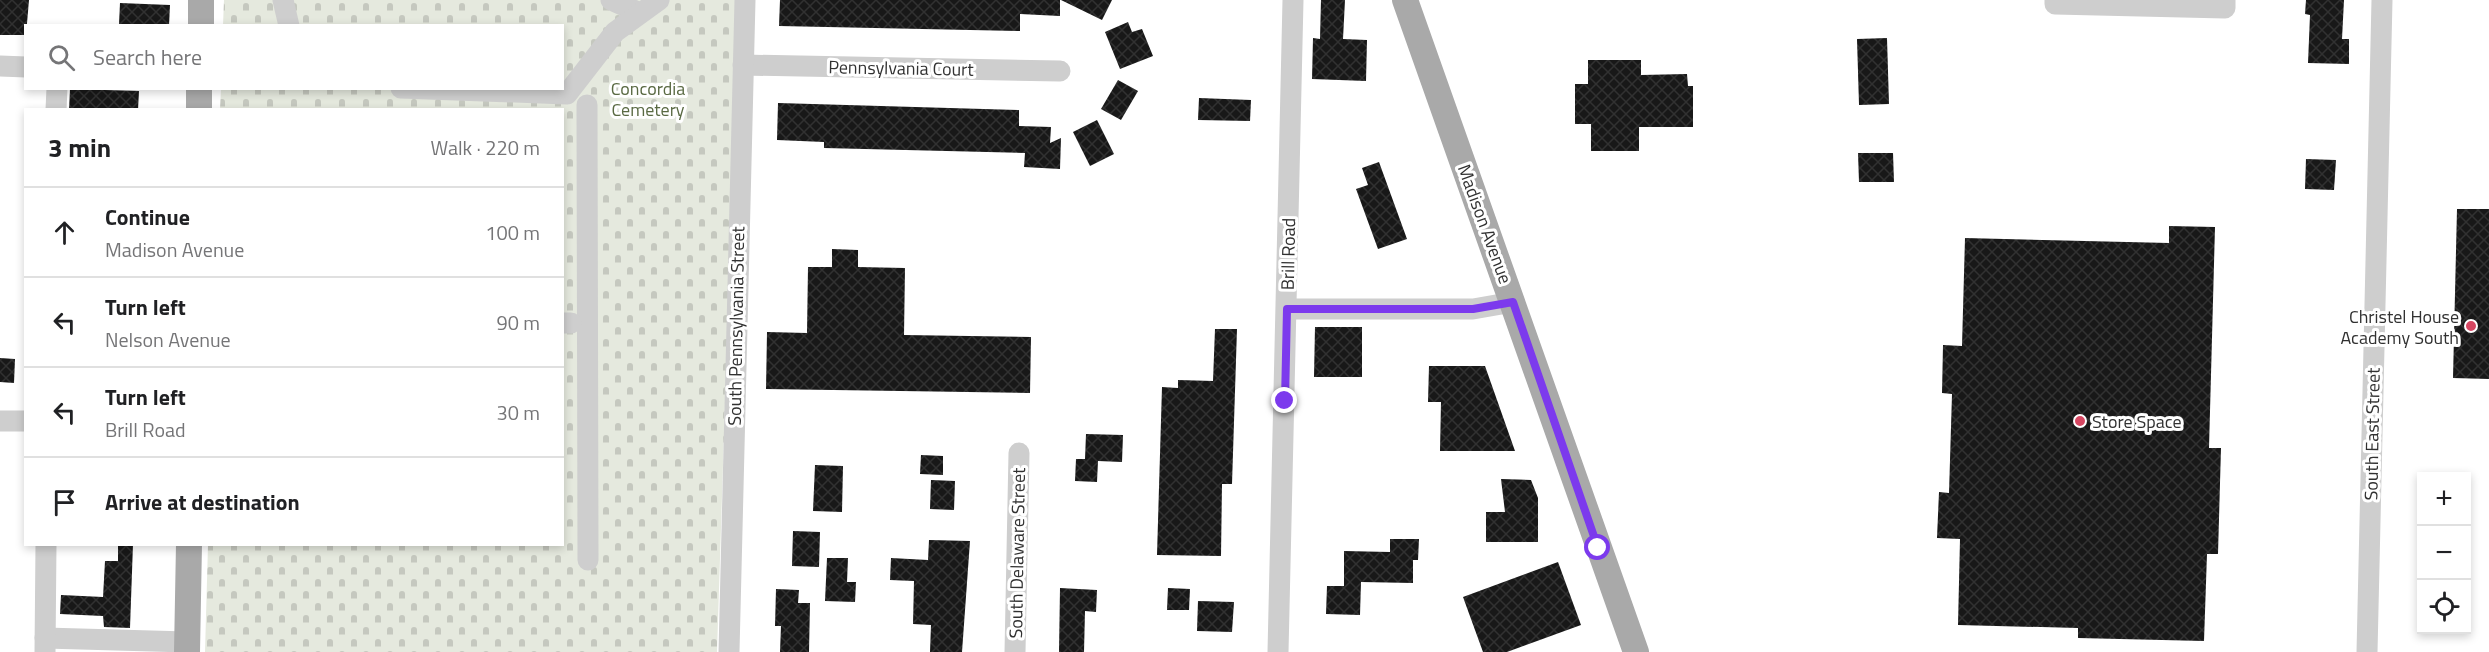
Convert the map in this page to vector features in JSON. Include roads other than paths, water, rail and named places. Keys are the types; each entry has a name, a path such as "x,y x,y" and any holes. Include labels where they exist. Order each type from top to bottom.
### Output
{"main road":[{"path":"201,0 201,24"},
{"name":"Madison Avenue","path":"1405,0 1635,652"},
{"path":"199,90 199,108"},
{"path":"187,647 189,546"}],"street":[{"path":"283,0 289,24"},
{"path":"611,0 640,13"},
{"path":"567,94 615,32 660,0"},
{"name":"South Pennsylvania Street","path":"729,652 745,0"},
{"name":"Brill Road","path":"1278,652 1293,0"},
{"path":"2055,0 2055,4 2141,3 2225,8 2225,0"},
{"name":"South East Street","path":"2367,652 2382,0"},
{"name":"Pennsylvania Court","path":"743,65 1060,71"},
{"path":"0,66 24,67"},
{"path":"587,66 588,560"},
{"path":"56,108 57,90"},
{"path":"456,90 567,94 587,105"},
{"path":"587,301 567,323 587,344"},
{"path":"1287,309 1473,309 1513,302"},
{"path":"0,421 24,421"},
{"name":"South Delaware Street","path":"1015,652 1019,453"},
{"path":"46,546 45,645 187,647"}],"place":[{"name":"Christel House Academy South","path":"2471,326"},
{"name":"Store Space","path":"2080,421"}],"park label":[{"name":"Concordia Cemetery","path":"648,98"}]}
